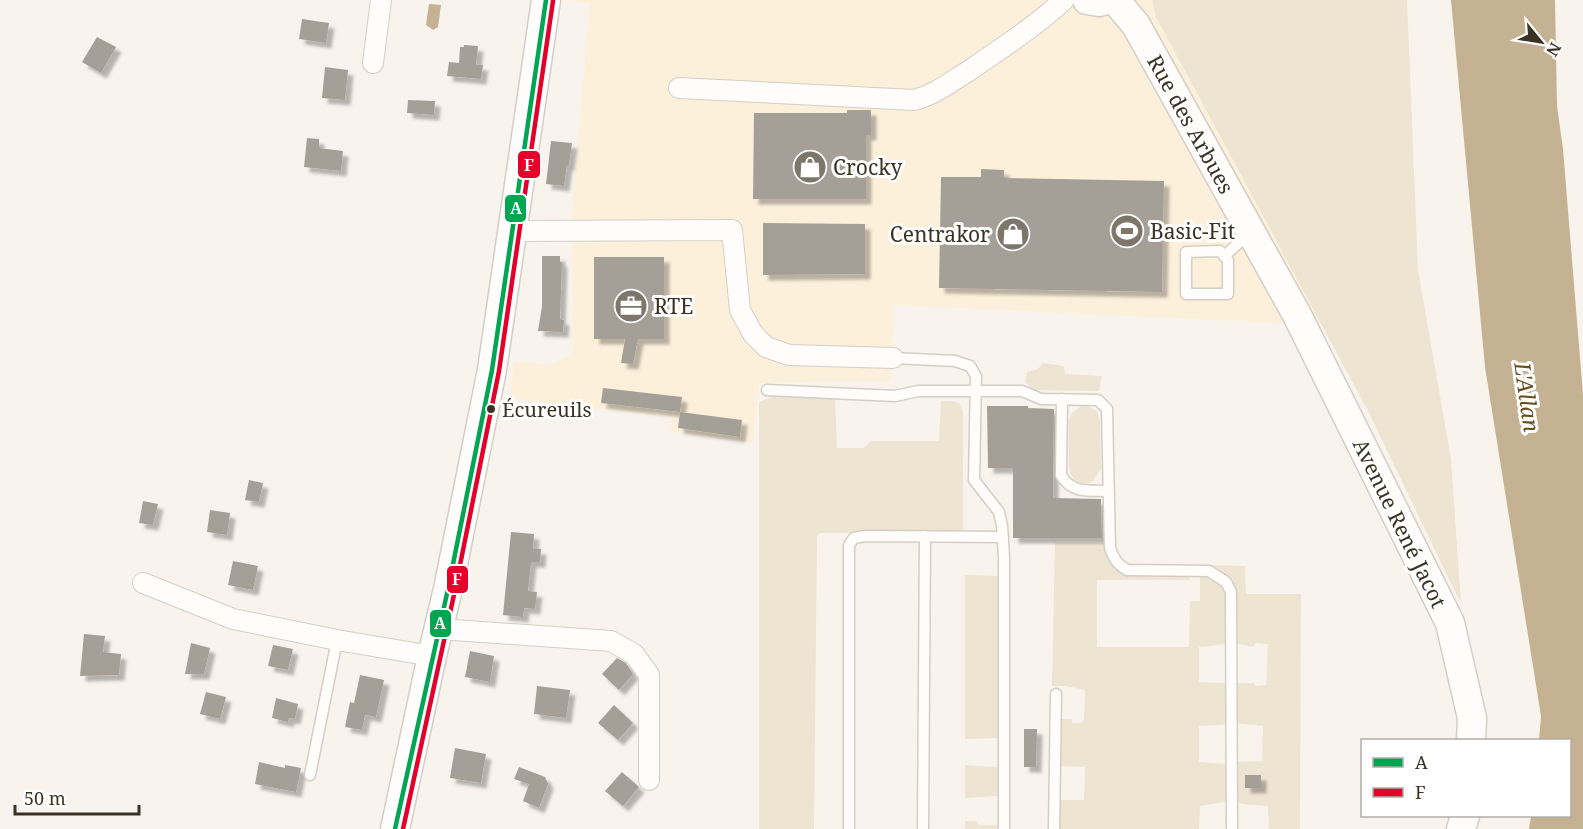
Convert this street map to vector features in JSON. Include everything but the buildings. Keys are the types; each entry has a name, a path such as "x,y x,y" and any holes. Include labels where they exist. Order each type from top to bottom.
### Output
{"main road":[{"path":"395,829 492,370 546,0"},
{"path":"1087,0 1099,2 1106,0"},
{"name":"Rue des Arbues","path":"1115,0 1136,25 1297,315"},
{"name":"Avenue René Jacot","path":"1297,315 1450,623 1472,718 1471,739"}],"street":[{"path":"373,63 381,0"},
{"path":"679,88 914,100 928,97 1035,26 1064,0"},
{"path":"513,231 732,230 740,310 753,334 766,347 789,355 893,358"},
{"path":"143,583 232,618 337,640 611,641 634,654 649,675 649,780"}],"lane":[{"path":"1224,256 1251,232"},
{"path":"1220,251 1224,256 1228,260 1228,294 1186,294 1186,252 1220,251"},
{"path":"893,358 955,361 970,366 976,376 974,480 999,512 1003,537 1004,829"},
{"path":"767,390 895,396 918,391 1022,391 1041,399 1098,400 1107,410 1110,548 1118,564 1127,570 1209,571 1227,582 1231,592 1232,829"},
{"path":"1062,399 1061,475 1067,485 1076,489 1108,491"},
{"path":"849,829 849,545 854,538 865,536 1003,537"},
{"path":"923,829 925,536"},
{"path":"310,775 337,640"},
{"path":"1054,829 1056,694"}],"shaded area":[{"path":"562,0 1152,0 1156,17 1322,325 894,305 891,381 759,383 753,443 671,432 672,417 510,398 514,361 551,365 573,353 572,213 590,3"},
{"path":"1152,0 1407,0 1418,270 1451,459 1461,604 1368,411 1156,17"},
{"path":"1043,363 1064,366 1065,374 1102,376 1099,391 1033,390 1025,382 1027,372 1038,369"},
{"path":"778,394 835,399 837,448 864,448 871,441 939,441 941,401 953,401 960,404 963,413 963,532 820,533 817,537 814,829 759,829 759,402"},
{"path":"1081,406 1097,411 1100,421 1101,469 1092,482 1083,483 1073,478 1069,466 1069,420"},
{"path":"1055,543 1105,543 1108,557 1114,566 1136,575 1190,575 1190,580 1097,580 1097,647 1189,647 1190,601 1200,601 1200,574 1223,585 1227,604 1226,644 1199,647 1199,682 1225,683 1228,686 1227,722 1223,725 1199,726 1199,762 1227,764 1227,796 1225,802 1200,806 1199,829 1059,829 1061,800 1084,800 1085,767 1059,766 1058,719 1072,719 1072,723 1081,723 1084,720 1085,690 1067,686 1052,686"},
{"path":"1205,565 1245,566 1246,594 1301,594 1300,829 1269,829 1268,806 1242,804 1236,801 1236,762 1262,761 1263,726 1236,723 1235,683 1266,685 1268,644 1255,643 1253,647 1235,643 1229,579"},
{"path":"965,575 998,576 998,738 965,739"},
{"path":"965,765 998,767 999,796 965,798"},
{"path":"965,821 976,821 979,825 998,825 998,829 965,829"}],"water":[{"name":"L'Allan","path":"1451,0 1555,0 1557,106 1563,149 1583,395 1583,829 1529,829 1531,817 1571,817 1571,739 1539,739 1541,716 1485,367"},
{"path":"429,4 441,5 438,27 433,30 426,25"}],"transit line":[{"name":"A","path":"395,829 448,589 492,370 546,0"},
{"name":"F","path":"403,829 455,590 499,371 553,1"}],"place":[{"name":"Crocky","path":"810,167"},
{"name":"Basic-Fit","path":"1127,231"},
{"name":"Centrakor","path":"1013,234"},
{"name":"RTE","path":"631,306"},
{"name":"Écureuils","path":"491,409"}]}
